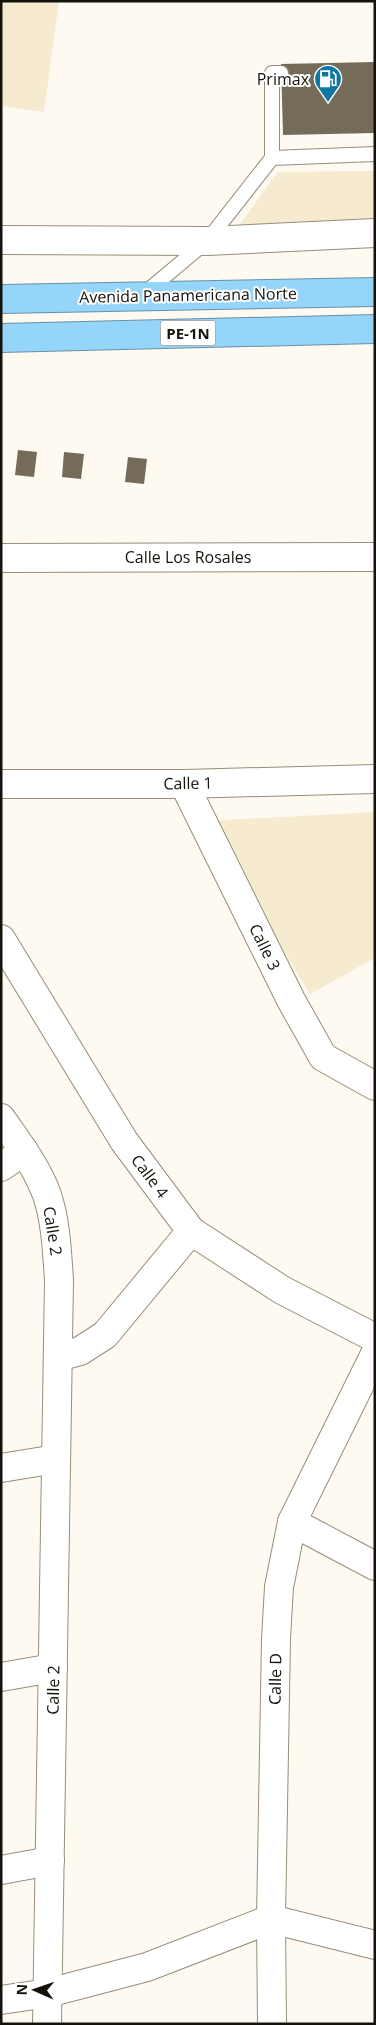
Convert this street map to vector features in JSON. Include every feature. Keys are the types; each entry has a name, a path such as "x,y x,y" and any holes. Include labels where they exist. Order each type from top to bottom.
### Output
{"highway":[{"name":"Avenida Panamericana Norte","path":"1,299 375,292"},
{"name":"PE-1N","path":"1,338 375,329"}],"street":[{"path":"1,240 207,241 375,232"},
{"name":"Calle Los Rosales","path":"1,558 375,557"},
{"name":"Calle 1","path":"1,784 184,784 375,779"},
{"name":"Calle 3","path":"184,784 291,1000 323,1056 375,1086"},
{"name":"Calle 4","path":"1,938 124,1141 191,1231 282,1290 375,1338"},
{"name":"Calle 2","path":"1,1118 24,1151 47,1196 55,1230 59,1280 47,2024"},
{"path":"1,1167 24,1151"},
{"path":"58,1357 80,1351 105,1335 191,1231"},
{"name":"Calle D","path":"272,2024 271,1919 276,1639 279,1586 292,1522 375,1354"},
{"path":"1,1468 56,1459"},
{"path":"292,1522 375,1566"},
{"path":"1,1677 53,1668"},
{"path":"1,1870 50,1861"},
{"path":"1,2000 48,1993 147,1967 271,1919 375,1945"}],"lane":[{"path":"142,296 207,241 272,158 272,73 281,73"},
{"path":"272,158 375,154"}],"shaded area":[{"path":"1,1 59,1 44,112 1,106"},
{"path":"375,171 375,227 232,235 278,172"},
{"path":"375,812 375,958 310,994 205,821"}],"building":[{"name":"Primax","path":"375,62 375,133 283,135 281,64"},
{"path":"18,450 37,452 34,477 15,475"},
{"path":"64,452 84,454 81,479 62,477"},
{"path":"128,457 147,459 144,484 125,482"}],"place":[{"name":"Primax","path":"328,103"}]}
